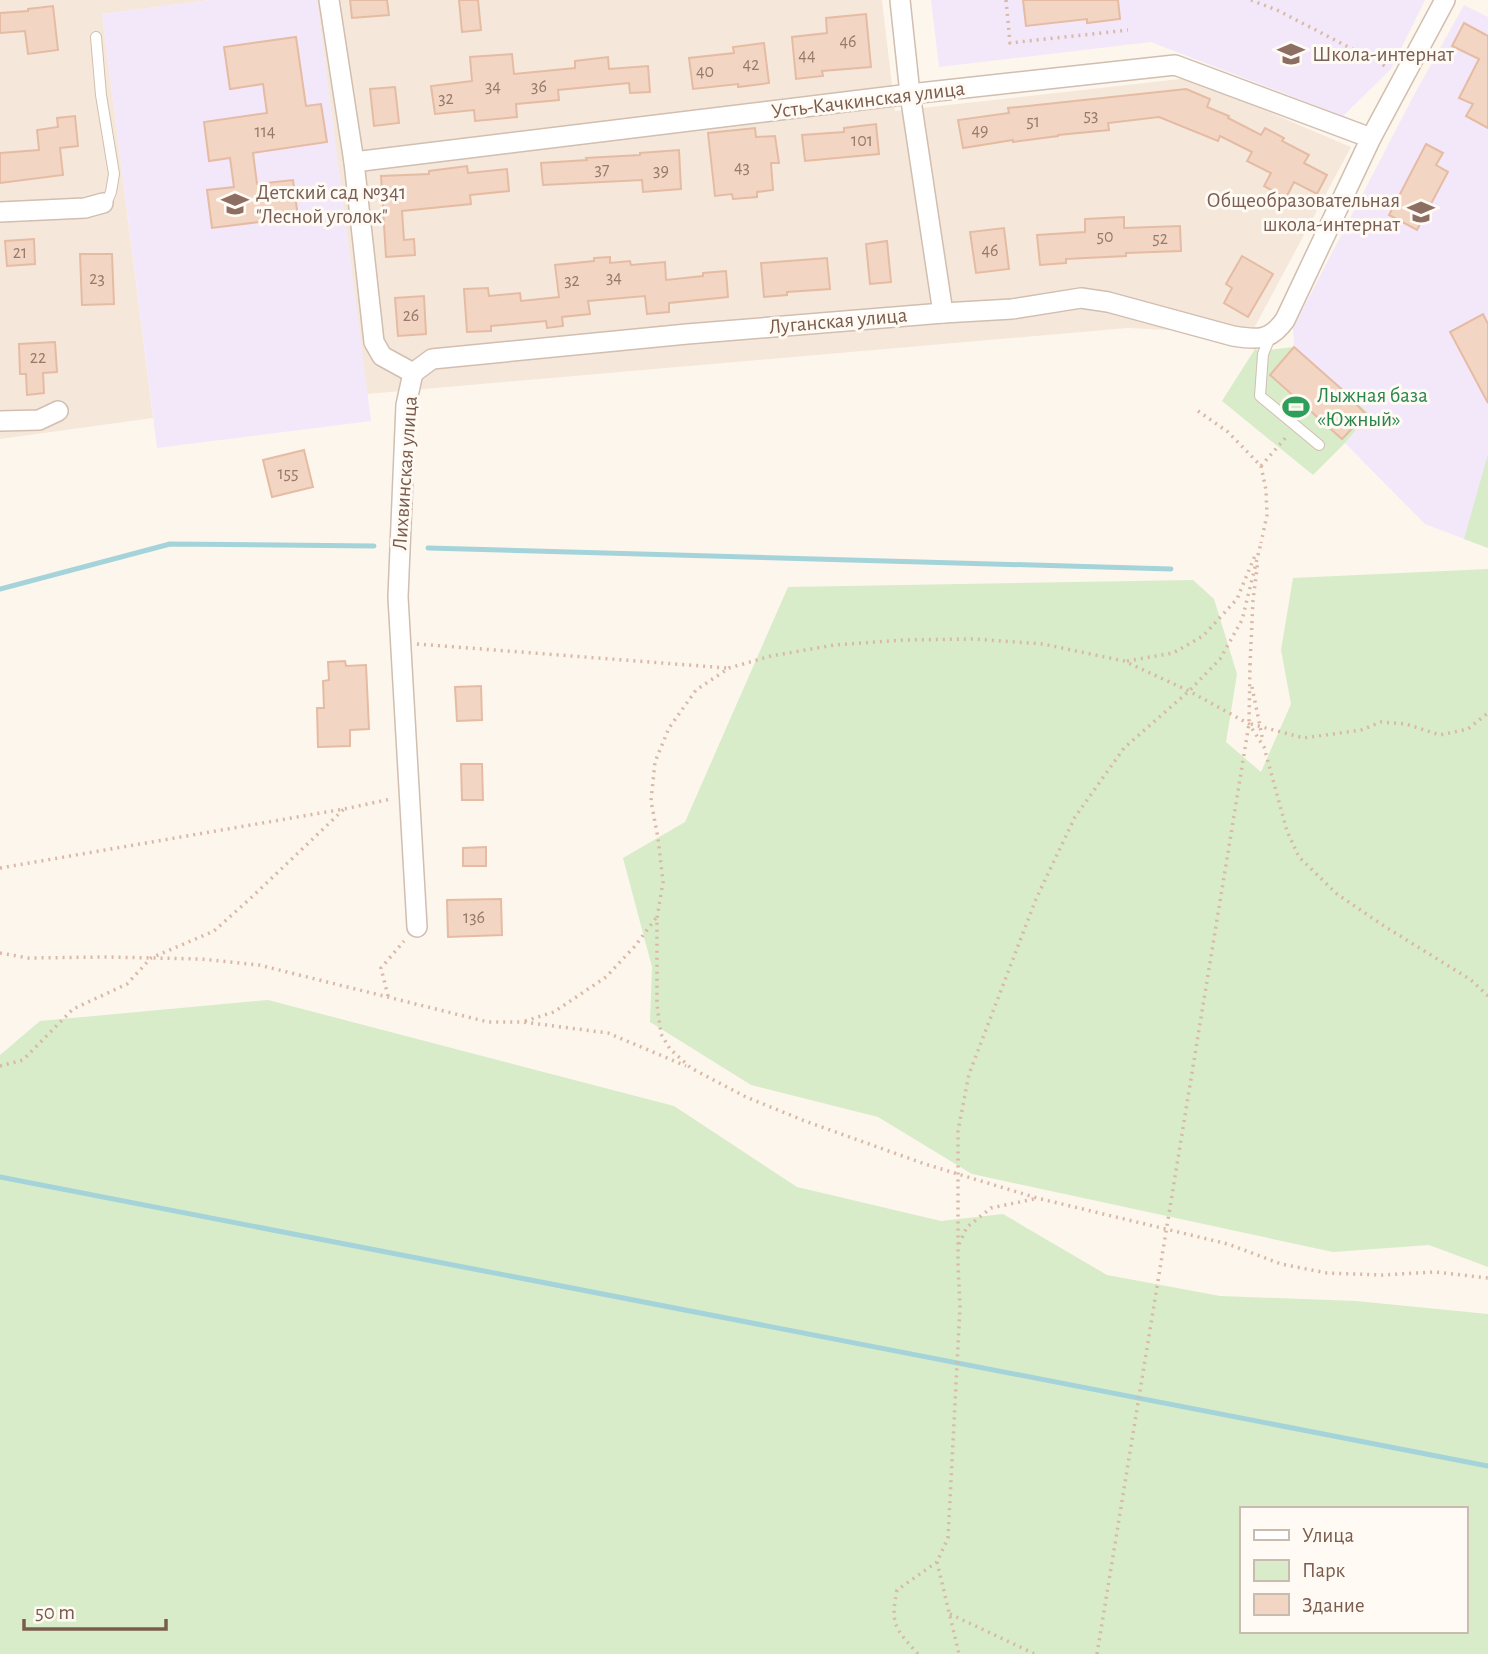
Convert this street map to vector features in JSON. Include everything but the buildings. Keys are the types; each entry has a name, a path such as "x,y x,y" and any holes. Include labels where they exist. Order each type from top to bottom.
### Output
{"street":[{"name":"Лихвинская улица","path":"329,0 354,162 374,342 382,356 413,373 407,405 398,597 417,926"},
{"path":"900,0 910,94 943,313"},
{"path":"1266,337 1277,331 1285,320 1371,138 1446,0"},
{"name":"Усть-Качкинская улица","path":"354,162 910,94 1175,65 1371,138"},
{"path":"0,212 78,208 103,203"},
{"name":"Луганская улица","path":"413,373 432,359 687,334 1012,309 1068,299 1095,299 1233,336 1266,337"},
{"path":"0,421 39,420 58,411"}],"lane":[{"path":"96,37 101,95 114,174 111,192 103,203"},
{"path":"1266,337 1260,396 1319,445"}],"path":[{"path":"1006,0 1010,43 1128,30"},
{"path":"1251,0 1279,11 1391,69"},
{"path":"918,1654 896,1629 892,1611 897,1590 937,1562 948,1538 960,1307 958,1131 969,1074 1036,899 1075,817 1124,748 1189,691 1220,659 1242,620 1261,543 1267,515 1261,466 1228,432 1198,411"},
{"path":"1261,466 1295,425"},
{"path":"1124,661 1172,653 1203,636 1237,599 1261,543"},
{"path":"1097,1654 1249,724 1253,600 1261,543"},
{"path":"691,1068 670,1049 661,1034 657,1005 657,918 663,882 651,801 655,762 669,728 696,690 729,668 771,656 834,645 974,639 1043,644 1124,661 1189,691 1249,724 1304,738 1361,730 1381,722 1406,724 1440,735 1468,729 1488,713"},
{"path":"402,643 729,668"},
{"path":"1250,664 1252,693 1264,747 1287,831 1299,857 1337,894 1471,980 1488,996"},
{"path":"1249,724 1264,747"},
{"path":"0,868 344,809 410,794"},
{"path":"0,1066 23,1060 73,1009 127,984 151,958 214,931 344,809"},
{"path":"523,1022 554,1012 606,977 657,918"},
{"path":"387,996 381,968 417,926"},
{"path":"0,953 28,958 201,959 259,965 488,1022 523,1022 608,1032 691,1068 746,1097 793,1116 901,1156 1037,1198 1227,1244 1281,1264 1327,1273 1382,1275 1435,1272 1488,1278"},
{"path":"958,1246 967,1227 991,1208 1037,1198"},
{"path":"937,1562 959,1654"},
{"path":"950,1614 1035,1654"}],"shaded area":[{"path":"0,0 210,0 102,14 153,418 0,439"},
{"name":"Детский сад №341 \"Лесной уголок\"","path":"210,0 317,0 371,421 157,448 102,14"},
{"path":"317,0 882,0 895,111 1189,78 1351,147 1251,334 1128,328 367,394"},
{"name":"Школа-интернат","path":"931,0 1425,0 1391,69 1343,116 1151,42 939,67"},
{"name":"Общеобразовательная школа-интернат","path":"1464,5 1488,17 1488,548 1425,524 1345,443 1370,414 1294,347 1293,328"}],"green space":[{"name":"Лыжная база «Южный»","path":"1294,347 1370,414 1313,475 1222,401 1255,349 1260,351"},
{"path":"1488,454 1488,548 1464,539"},
{"path":"1488,569 1488,1267 1429,1245 1333,1252 972,1174 878,1117 751,1085 650,1022 652,967 623,858 685,822 788,587 1193,580 1214,599 1237,674 1226,742 1261,772 1291,704 1281,650 1293,578"},
{"path":"268,1000 674,1106 797,1187 941,1221 1003,1214 1107,1275 1220,1296 1356,1301 1488,1314 1488,1654 0,1654 0,1055 40,1021"}],"waterway":[{"path":"0,589 170,544 374,546"},
{"path":"428,548 1171,569"},
{"path":"0,1177 1488,1466"}],"place":[{"name":"Школа-интернат","path":"1291,54"},
{"name":"Детский сад №341 \"Лесной уголок\"","path":"235,204"},
{"name":"Общеобразовательная школа-интернат","path":"1421,212"},
{"name":"Лыжная база «Южный»","path":"1296,407"}]}
